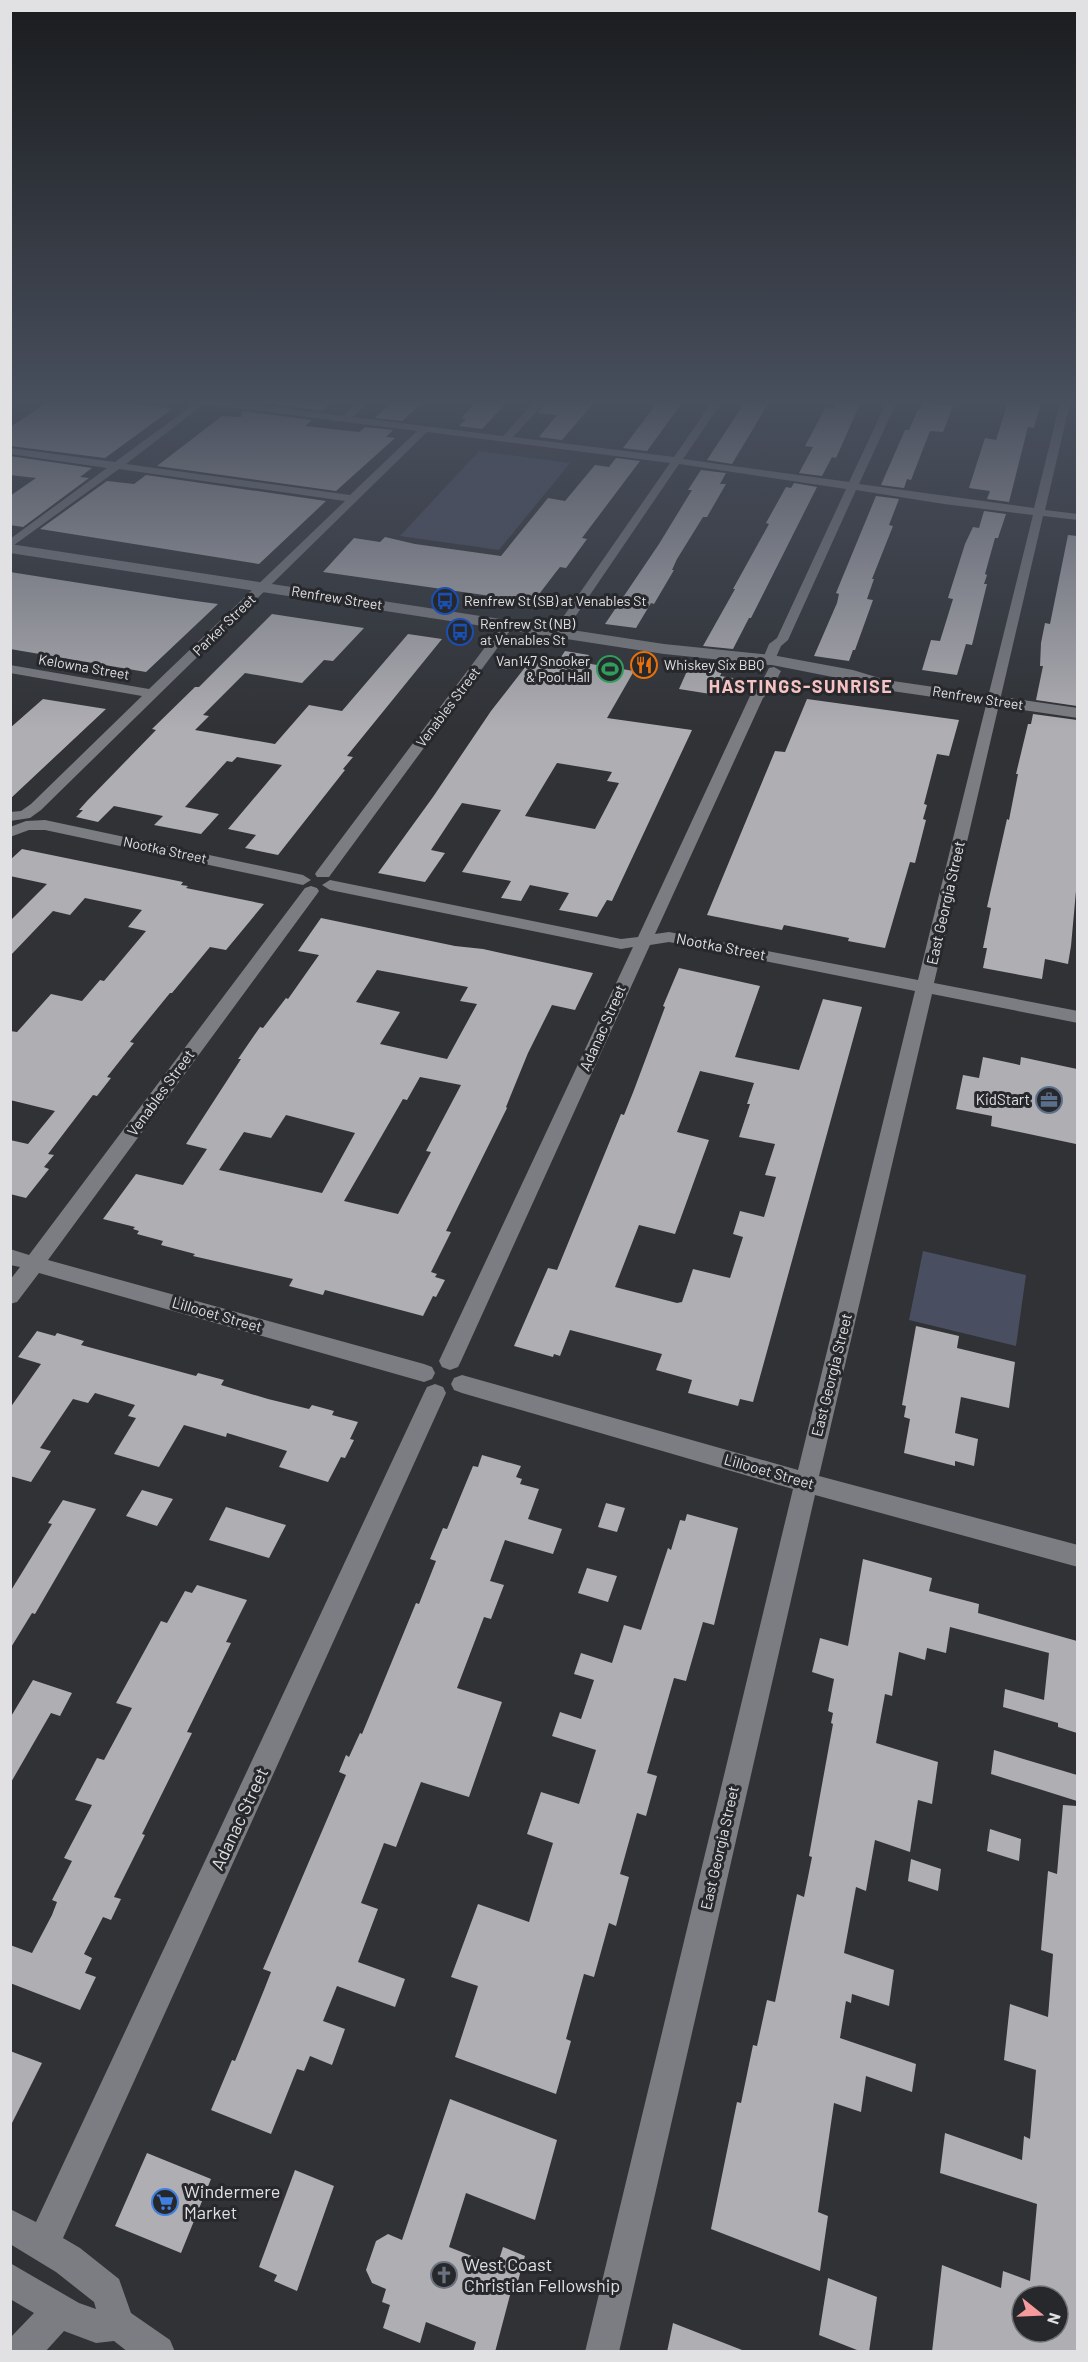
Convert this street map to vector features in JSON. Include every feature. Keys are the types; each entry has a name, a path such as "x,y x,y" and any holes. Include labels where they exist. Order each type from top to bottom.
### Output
{"street":[{"path":"10,547 61,509"},
{"name":"Parker Street","path":"10,833 19,820 36,807 265,587 342,509"},
{"path":"558,633 643,509"},
{"name":"Adanac Street","path":"450,1361 757,696 765,689 771,666 785,647 782,640 843,509"},
{"path":"1008,509 1077,518"},
{"name":"East Georgia Street","path":"602,2352 806,1482 1039,509"},
{"name":"Renfrew Street","path":"10,547 664,649 704,660 771,666 837,680 879,682 1077,713"},
{"name":"Venables Street","path":"327,880 508,625"},
{"name":"Kelowna Street","path":"10,669 153,694"},
{"name":"Nootka Street","path":"19,820 307,885"},
{"path":"307,885 314,874 327,880"},
{"name":"Nootka Street","path":"327,880 621,944 669,937 1077,1017"},
{"name":"Venables Street","path":"10,1296 256,963 307,885"},
{"name":"Lillooet Street","path":"10,1257 430,1383"},
{"path":"450,1361 460,1368 464,1378 462,1384 447,1393 430,1383 427,1368 437,1362 450,1361"},
{"name":"Adanac Street","path":"43,2244 430,1383"},
{"name":"Lillooet Street","path":"462,1384 1077,1556"},
{"path":"10,2225 68,2260 107,2291 118,2324 158,2352"},
{"path":"10,2279 69,2316 96,2326 118,2324"},
{"path":"21,2352 60,2310"}],"shaded area":[{"path":"425,509 532,509 499,550 400,536"},
{"path":"923,1251 1026,1275 1016,1346 909,1320"}],"building":[{"path":"10,509 47,509 23,527 10,525"},
{"path":"68,509 317,509 259,564 40,529"},
{"path":"539,509 604,509 582,538 587,539 566,568 560,567 533,602 323,572 354,538 380,542 385,537 415,544 501,556"},
{"path":"680,509 711,509 707,517 703,517 677,559 672,570 674,570 654,604 651,603 636,628 605,624"},
{"path":"774,509 806,509 733,649 703,646 769,524 766,523"},
{"path":"871,509 895,509 889,525 893,526 872,579 874,579 867,599 873,600 849,661 814,656 837,603 839,594 836,593"},
{"path":"984,511 1006,514 998,538 995,538 985,574 987,575 984,584 987,584 972,645 966,644 957,675 922,670 931,640 940,641 953,599 948,598 965,544 973,527 979,528"},
{"path":"1068,535 1077,536 1077,706 1036,700 1043,666 1040,666 1041,643 1045,623 1050,624"},
{"path":"10,572 218,604 146,672 10,649"},
{"path":"272,614 364,628 333,661 324,660 302,683 245,673 203,715 209,716 195,730 275,744 309,705 342,711 408,634 442,639 347,756 353,757 343,769 345,770 278,855 245,848 256,835 228,829 282,765 237,757 232,762 227,761 185,807 219,814 201,834 154,825 163,816 114,806 98,822 76,817 83,810 79,810 87,801 156,730 152,729 195,687 199,687"},
{"path":"565,651 589,655 585,663 634,671 607,718 692,730 612,901 607,900 597,917 559,910 569,893 530,885 521,901 501,898 511,881 462,872 501,810 462,803 431,850 445,853 425,882 378,873 491,711 530,661 555,666","holes":["557,763 612,772 607,781 619,783 595,829 525,816"]},
{"path":"696,660 726,663 720,676 733,678 723,696 679,689 687,671 690,671"},
{"path":"43,699 106,709 10,799 10,728"},
{"path":"807,699 959,720 949,756 937,754 924,804 927,805 923,819 926,820 915,863 910,862 885,948 784,925 782,930 707,915 775,751 785,752"},
{"path":"1033,714 1077,720 1077,880 1071,946 1068,964 1045,959 1042,979 983,968 987,948 983,948 991,908 987,907 1007,819 1009,820 1018,774 1016,774 1028,724 1031,724"},
{"path":"22,849 183,882 181,885 188,886 186,888 264,904 226,950 210,947 130,1042 134,1043 107,1077 111,1078 97,1096 93,1095 48,1154 54,1155 44,1167 49,1169 26,1198 10,1194 10,1140 28,1144 55,1111 10,1100 10,1031 17,1032 51,994 82,1001 100,980 104,981 146,931 128,927 142,910 85,898 70,915 53,911 10,956 10,921 47,884 10,876 10,860"},
{"path":"321,918 593,973 575,1010 552,1005 528,1053 507,1108 446,1231 451,1232 431,1272 437,1274 435,1277 445,1280 436,1297 433,1296 423,1316 325,1290 323,1295 289,1286 293,1279 193,1256 195,1254 161,1245 163,1241 137,1234 139,1231 133,1229 135,1227 103,1219 136,1174 183,1185 207,1149 186,1144 260,1027 263,1028 286,998 288,999 319,955 298,951","holes":["377,970 468,987 460,1001 477,1004 447,1059 380,1044 400,1012 356,1002","420,1077 461,1085 426,1151 431,1152 398,1214 344,1201 403,1099 407,1100","286,1115 355,1133 322,1193 219,1170 244,1132 271,1138"]},
{"path":"679,968 760,986 735,1057 799,1070 823,999 862,1007 753,1402 740,1399 738,1406 688,1393 692,1380 656,1370 662,1354 570,1330 560,1356 554,1354 553,1357 514,1346 548,1268 557,1270 621,1114 624,1115 665,1007 663,1006","holes":["700,1071 754,1083 739,1137 775,1144 765,1175 776,1177 764,1217 740,1211 733,1234 743,1237 730,1278 693,1269 682,1302 677,1303 615,1287 639,1225 675,1234 709,1140 677,1132"]},
{"path":"983,1057 1020,1065 1021,1057 1077,1069 1076,1144 991,1126 992,1116 956,1109 963,1075 979,1078"},
{"path":"916,1326 959,1336 957,1348 1015,1362 1009,1408 961,1397 955,1433 978,1439 974,1466 955,1461 955,1466 904,1453 910,1419 904,1417 906,1406 902,1405"},
{"path":"37,1331 55,1336 57,1333 84,1341 81,1345 196,1376 198,1373 224,1380 221,1385 268,1399 309,1409 312,1405 334,1411 332,1415 358,1422 350,1439 354,1440 345,1458 341,1457 328,1482 279,1467 287,1451 227,1433 226,1437 184,1425 159,1467 114,1454 136,1418 128,1416 135,1405 95,1393 88,1403 73,1399 40,1448 51,1451 31,1482 10,1476 10,1408 41,1364 18,1357"},
{"path":"482,1455 521,1466 516,1477 522,1479 520,1484 539,1489 528,1519 562,1529 553,1554 505,1540 490,1581 504,1585 491,1619 484,1617 457,1688 502,1702 469,1797 421,1782 396,1847 384,1843 361,1903 378,1909 358,1962 405,1979 395,2007 337,1986 323,2021 345,2029 332,2065 310,2056 304,2071 297,2069 271,2134 211,2110 232,2060 235,2061 271,1972 263,1969 346,1775 339,1772 346,1755 349,1757 360,1733 362,1734 416,1603 419,1604 436,1561 430,1559 443,1528 447,1529 473,1466 478,1467"},
{"path":"142,1490 173,1499 157,1526 126,1516"},
{"path":"63,1500 96,1509 35,1614 32,1613 10,1649 10,1592 52,1524 48,1523"},
{"path":"606,1503 625,1508 617,1532 598,1527"},
{"path":"226,1507 286,1525 269,1558 209,1540"},
{"path":"687,1514 738,1528 714,1625 703,1622 686,1681 674,1678 647,1773 657,1776 646,1816 637,1813 620,1874 629,1877 616,1926 609,1923 594,1977 584,1974 566,2039 571,2041 556,2094 455,2057 478,1986 451,1977 478,1904 529,1922 553,1843 527,1834 541,1792 579,1804 596,1750 552,1736 560,1712 581,1719 594,1680 574,1674 581,1653 612,1663 624,1625 641,1630 668,1548 671,1550 680,1520 685,1521"},
{"path":"863,1559 932,1578 929,1591 979,1604 978,1613 1077,1641 1077,1733 1058,1727 1058,1723 1003,1707 1005,1689 1044,1700 1049,1653 950,1627 946,1653 927,1648 925,1660 899,1652 892,1696 885,1694 876,1743 938,1762 932,1804 918,1800 910,1852 875,1840 866,1891 856,1887 844,1953 894,1970 889,2006 852,1994 851,2003 846,2001 840,2038 916,2064 912,2092 866,2076 861,2112 834,2103 818,2212 828,2216 820,2271 711,2229 737,2102 741,2103 753,2045 757,2046 767,2000 775,2002 797,1894 804,1897 812,1857 809,1856 833,1724 831,1723 833,1713 828,1711 834,1679 812,1672 820,1638 848,1646"},
{"path":"587,1568 617,1576 608,1602 578,1593"},
{"path":"197,1585 247,1600 226,1642 231,1643 187,1732 192,1733 114,1897 121,1899 111,1920 103,1917 84,1954 92,1958 85,1973 96,1977 80,2010 10,1983 10,1945 32,1953 52,1915 57,1902 52,1900 72,1861 64,1858 92,1805 75,1800 97,1758 104,1760 132,1708 116,1703 161,1621 167,1623 185,1591 192,1593"},
{"path":"33,1680 72,1693 60,1716 51,1713 10,1784 10,1718"},
{"path":"994,1750 1077,1775 1077,1801 991,1774"},
{"path":"1063,1805 1077,1806 1077,2352 932,2352 942,2265 1001,2288 1003,2271 1030,2281 1037,2204 940,2173 945,2133 1022,2160 1024,2136 1030,2139 1036,2070 1004,2060 1010,2004 1048,2017 1053,1954 1041,1950 1048,1871 1057,1874"},
{"path":"990,1829 1021,1839 1019,1861 987,1851"},
{"path":"911,1859 941,1869 938,1891 908,1881"},
{"path":"10,2051 42,2063 10,2127"},
{"path":"450,2099 557,2140 535,2220 466,2193 449,2247 497,2266 503,2247 525,2256 518,2281 514,2280 495,2352 473,2352 476,2342 426,2322 420,2343 383,2328 390,2305 382,2302 386,2289 372,2283 366,2270 376,2241 388,2234 402,2240"},
{"path":"147,2153 211,2179 181,2253 115,2226"},
{"path":"295,2170 334,2186 297,2291 274,2281 277,2275 259,2267"},
{"path":"828,2278 877,2297 869,2352 862,2352 819,2335"},
{"path":"673,2323 742,2350 742,2352 667,2352"}],"place":[{"name":"Renfrew St (SB) at Venables St","path":"445,601"},
{"name":"Renfrew St (NB) at Venables St","path":"460,632"},
{"name":"Whiskey Six BBQ","path":"644,665"},
{"name":"Van147 Snooker & Pool Hall","path":"610,669"},
{"name":"KidStart","path":"1049,1100"},
{"name":"Windermere Market","path":"165,2202"},
{"name":"West Coast Christian Fellowship","path":"444,2275"}],"district":[{"name":"HASTINGS-SUNRISE","path":"801,687"}]}
